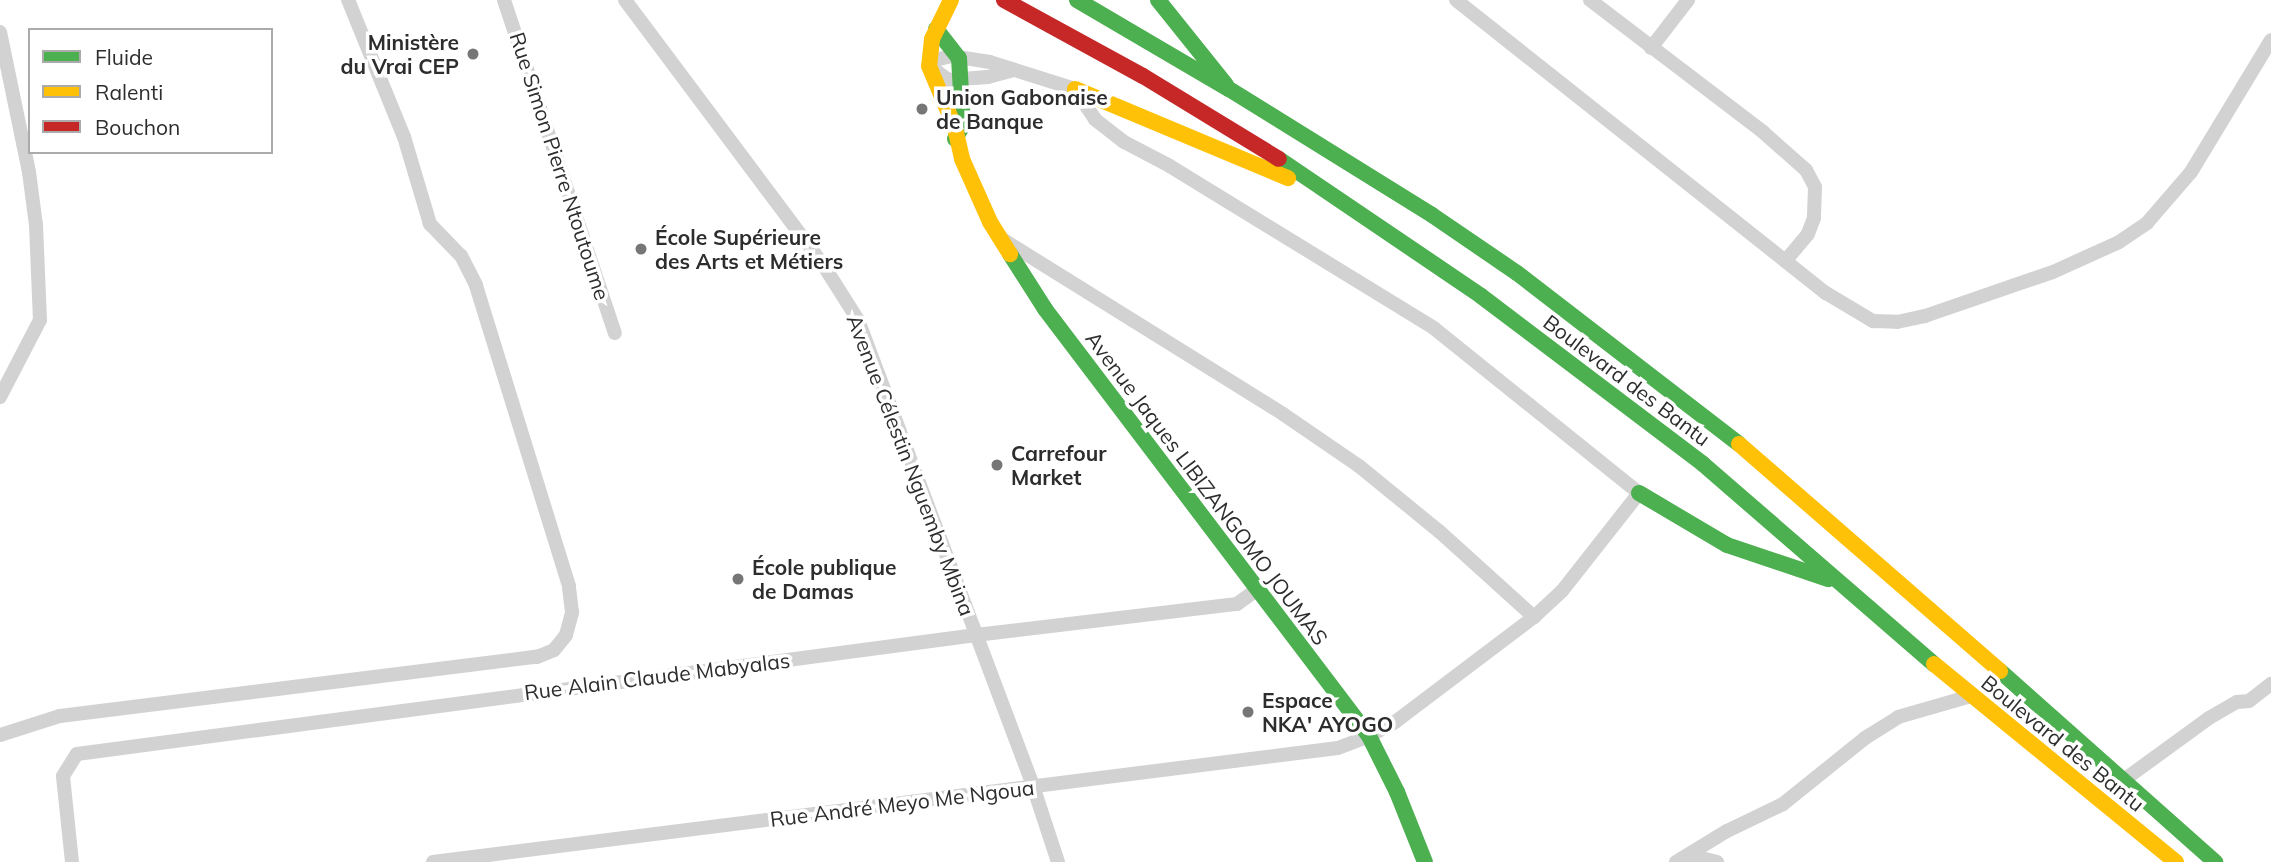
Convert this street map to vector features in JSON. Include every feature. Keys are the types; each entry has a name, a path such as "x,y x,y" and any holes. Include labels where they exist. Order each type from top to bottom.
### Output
{"main road":[{"path":"929,63 939,23 951,0"},
{"name":"Boulevard des Bantu","path":"1004,0 1143,76 1316,181 1481,296 1703,464 1971,696 2176,862"},
{"name":"Boulevard des Bantu","path":"1077,0 1229,89 1442,222 1517,273 1643,368 1776,473 2121,782 2215,862"},
{"path":"1158,0 1229,89"},
{"path":"939,23 959,58 963,125 955,139"},
{"name":"Avenue Jaques LIBIZANGOMO JOUMAS","path":"929,63 955,128 955,139 973,187 998,236 1045,309 1369,736 1397,792 1425,862"},
{"path":"1075,89 1298,181 1316,181"},
{"path":"1639,493 1727,545 1835,581"}],"street":[{"path":"0,735 60,716 537,657 554,650 566,635 572,612 569,586 476,285 461,256 430,225 404,137 348,0"},
{"name":"Rue Simon Pierre Ntoutoume","path":"503,0 615,333"},
{"name":"Avenue Célestin Nguemby Mbina","path":"625,0 822,263 853,312 871,350 1033,786 1058,862"},
{"path":"1456,0 1853,312 1873,321 1897,322 2008,288 2097,253 2147,223 2170,200 2191,172 2271,40"},
{"path":"1590,0 1763,132 1806,170 1815,187 1814,218 1808,234 1786,260"},
{"path":"1650,48 1688,0"},
{"path":"0,32 29,172 36,225 40,320 0,397"},
{"path":"1011,71 942,79 929,63 959,58 990,62 1011,71 1075,89 1095,119 1124,142 1170,166 1434,328 1639,493"},
{"path":"1124,142 1132,114"},
{"path":"998,236 1271,406 1359,466 1440,532 1534,617"},
{"name":"Rue André Meyo Me Ngoua","path":"433,862 1338,748 1395,722 1534,617 1562,592 1639,493"},
{"name":"Rue Alain Claude Mabyalas","path":"72,862 63,776 77,754 976,635 1237,604 1258,589"},
{"path":"2121,782 2209,718 2237,702 2249,701 2271,684"},
{"path":"1683,859 1727,831 1783,804 1865,738 1898,717 1971,696"},
{"path":"1683,859 1717,862"}],"traffic: fast":[{"path":"1077,0 1229,89 1432,215 1517,273 1739,444"},
{"path":"1158,0 1226,85"},
{"path":"936,29 959,58 963,125 955,139"},
{"path":"1279,159 1481,296 1703,464 1934,664"},
{"path":"1010,254 1045,309 1369,736 1397,792 1425,862"},
{"path":"1639,493 1727,545 1828,579"},
{"path":"2000,671 2215,862"}],"traffic: slow":[{"path":"951,0 932,39 929,66 955,128 962,159 990,222 1010,254"},
{"path":"1075,89 1288,178"},
{"path":"1739,444 2000,671"},
{"path":"1934,664 2176,862"}],"traffic: jam":[{"path":"1004,0 1143,76 1279,159"}],"place":[{"name":"Ministère du Vrai CEP","path":"473,54"},
{"name":"Union Gabonaise de Banque","path":"922,109"},
{"name":"École Supérieure des Arts et Métiers","path":"641,249"},
{"name":"Carrefour Market","path":"997,465"},
{"name":"École publique de Damas","path":"738,579"},
{"name":"Espace NKA' AYOGO","path":"1248,712"}]}
